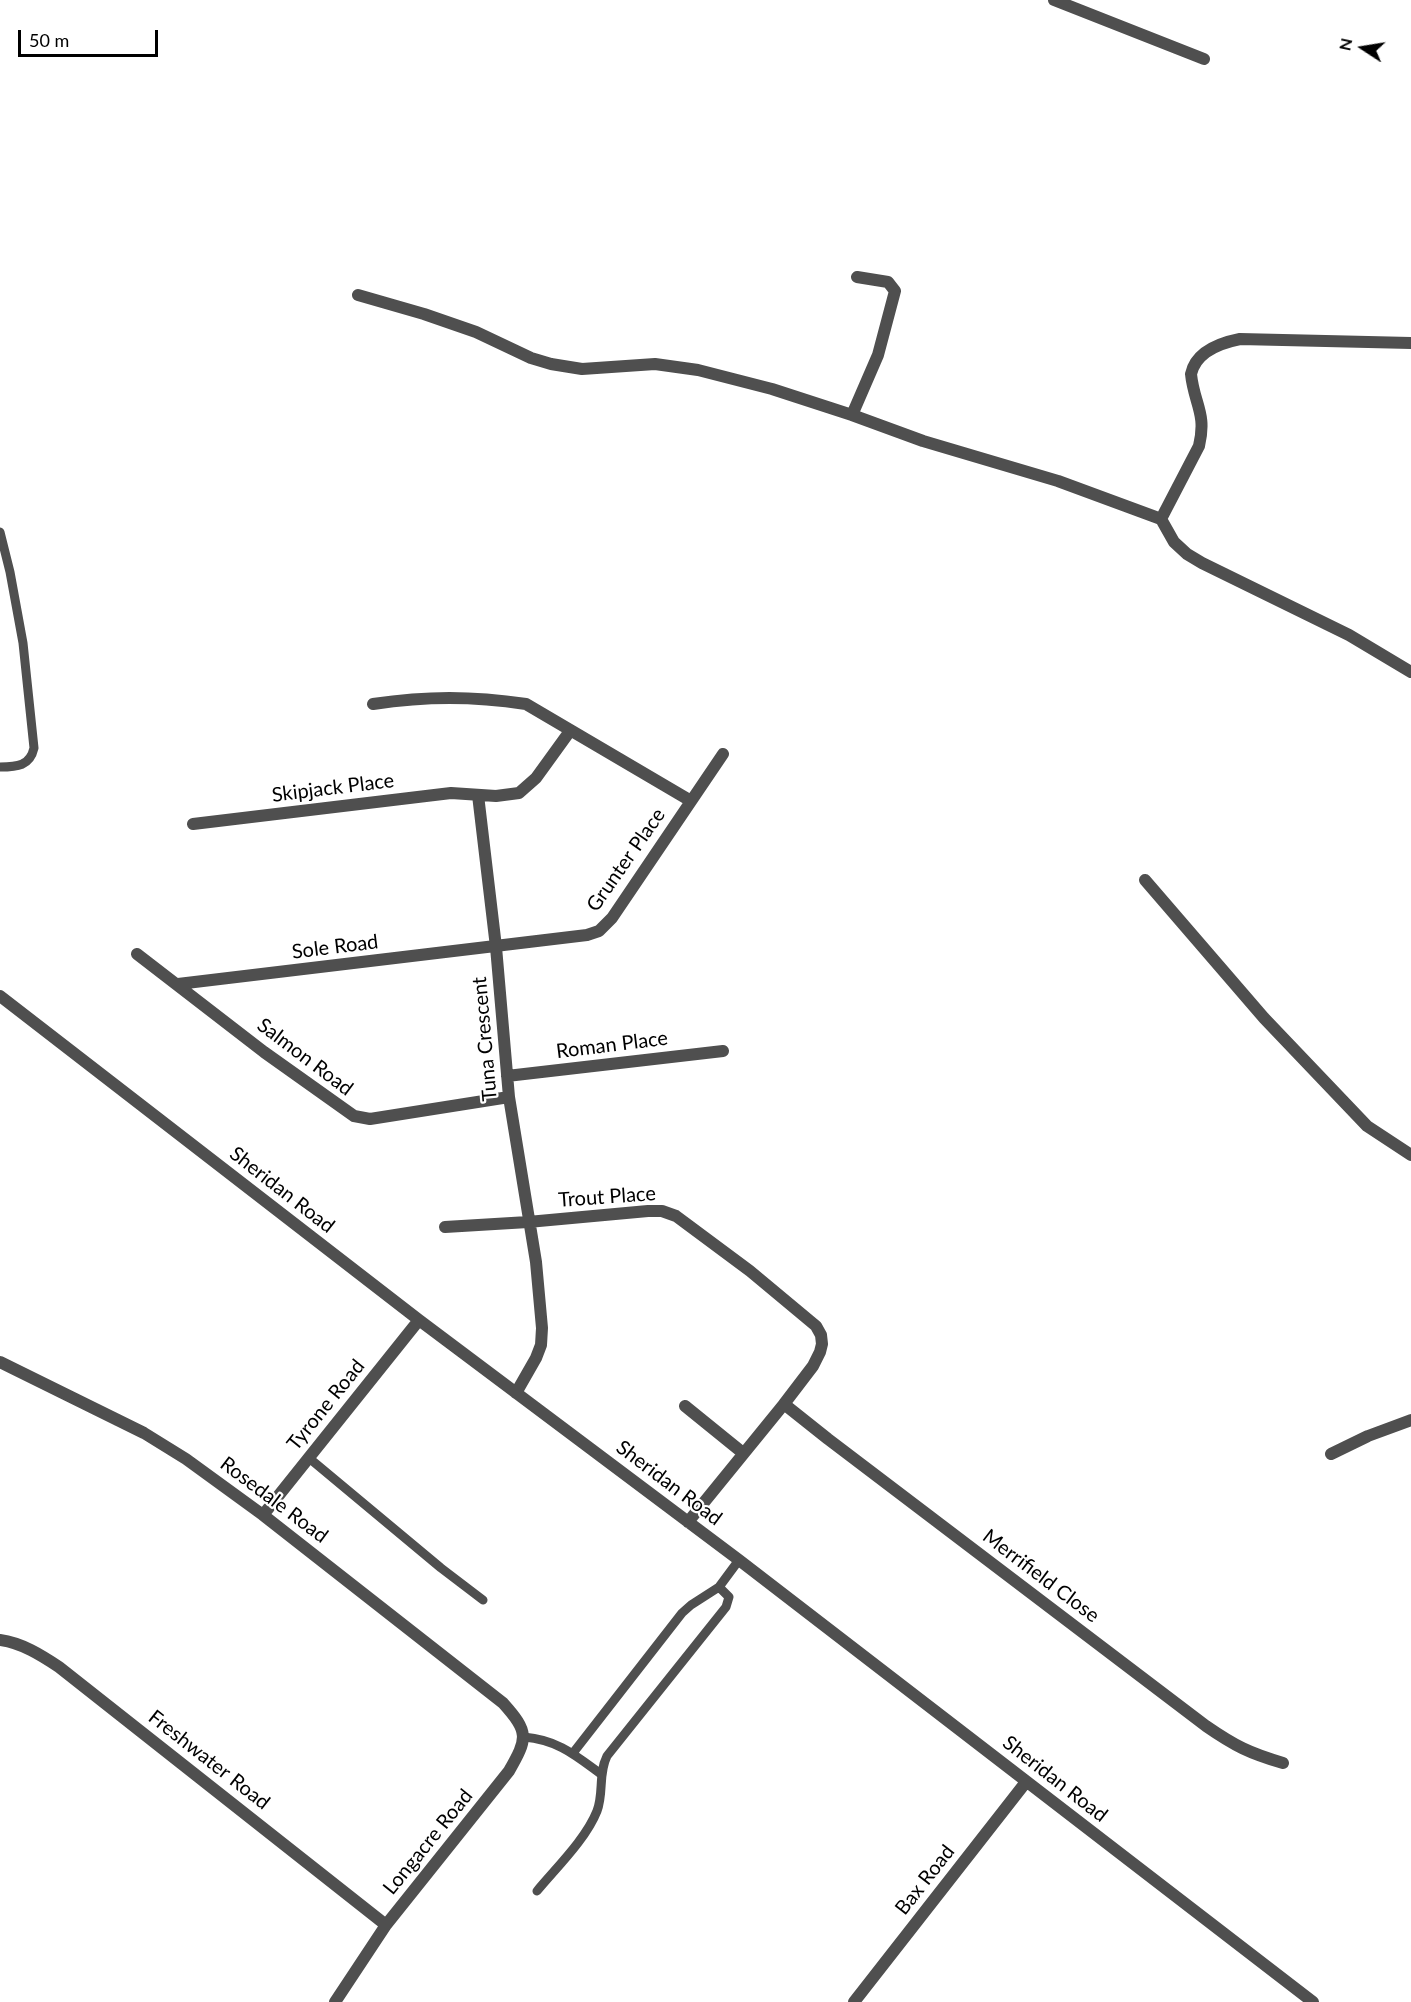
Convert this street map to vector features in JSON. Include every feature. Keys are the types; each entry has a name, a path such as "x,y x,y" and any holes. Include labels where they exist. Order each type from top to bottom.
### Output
{"street":[{"path":"1054,0 1204,58"},
{"path":"852,415 878,355 895,291 888,282 857,277"},
{"path":"358,295 476,332 531,358 551,364 582,369 655,364 698,370 772,389 923,441 1058,481 1161,519 1174,542 1187,554 1340,630 1411,672"},
{"path":"1161,519 1199,446 1202,416 1191,374 1198,359 1209,350 1222,343 1256,339 1411,343"},
{"path":"373,704 438,697 526,704 691,801"},
{"path":"478,795 519,793 536,778 570,731"},
{"name":"Grunter Place","path":"496,947 587,935 599,931 612,918 723,754"},
{"name":"Skipjack Place","path":"193,824 451,793 478,795"},
{"name":"Tuna Crescent","path":"478,795 496,947 509,1097 536,1262 542,1328 541,1344 536,1358 516,1393"},
{"path":"1145,880 1264,1018 1367,1126 1411,1155"},
{"name":"Sole Road","path":"178,984 496,947"},
{"name":"Salmon Road","path":"137,954 273,1058 354,1116 370,1119 509,1097"},
{"name":"Sheridan Road","path":"0,996 419,1320 739,1560 1313,2002"},
{"name":"Roman Place","path":"507,1076 723,1051"},
{"name":"Trout Place","path":"445,1227 662,1211 676,1216 816,1326 821,1335 820,1352 813,1366 784,1404"},
{"name":"Tyrone Road","path":"263,1515 419,1320"},
{"name":"Rosedale Road","path":"0,1362 144,1433 186,1459 263,1515 503,1704 520,1722 524,1737"},
{"path":"688,1522 784,1404"},
{"name":"Merrifield Close","path":"784,1404 828,1440 1206,1726 1233,1745 1251,1754 1283,1763"},
{"path":"685,1406 743,1453"},
{"path":"1331,1454 1411,1420"},
{"name":"Freshwater Road","path":"0,1640 10,1641 35,1652 59,1667 387,1925"},
{"name":"Longacre Road","path":"335,2002 387,1925 509,1771 520,1752 524,1737"},
{"name":"Bax Road","path":"854,2002 1026,1782"}],"lane":[{"path":"0,532 23,643 34,747 26,763 20,766 0,766"},
{"path":"309,1458 483,1600"},
{"path":"573,1753 682,1613 719,1587 739,1560"},
{"path":"537,1891 592,1821 600,1799 602,1767 607,1756 726,1607 729,1597 719,1587"},
{"path":"524,1737 561,1745 601,1774"}]}
